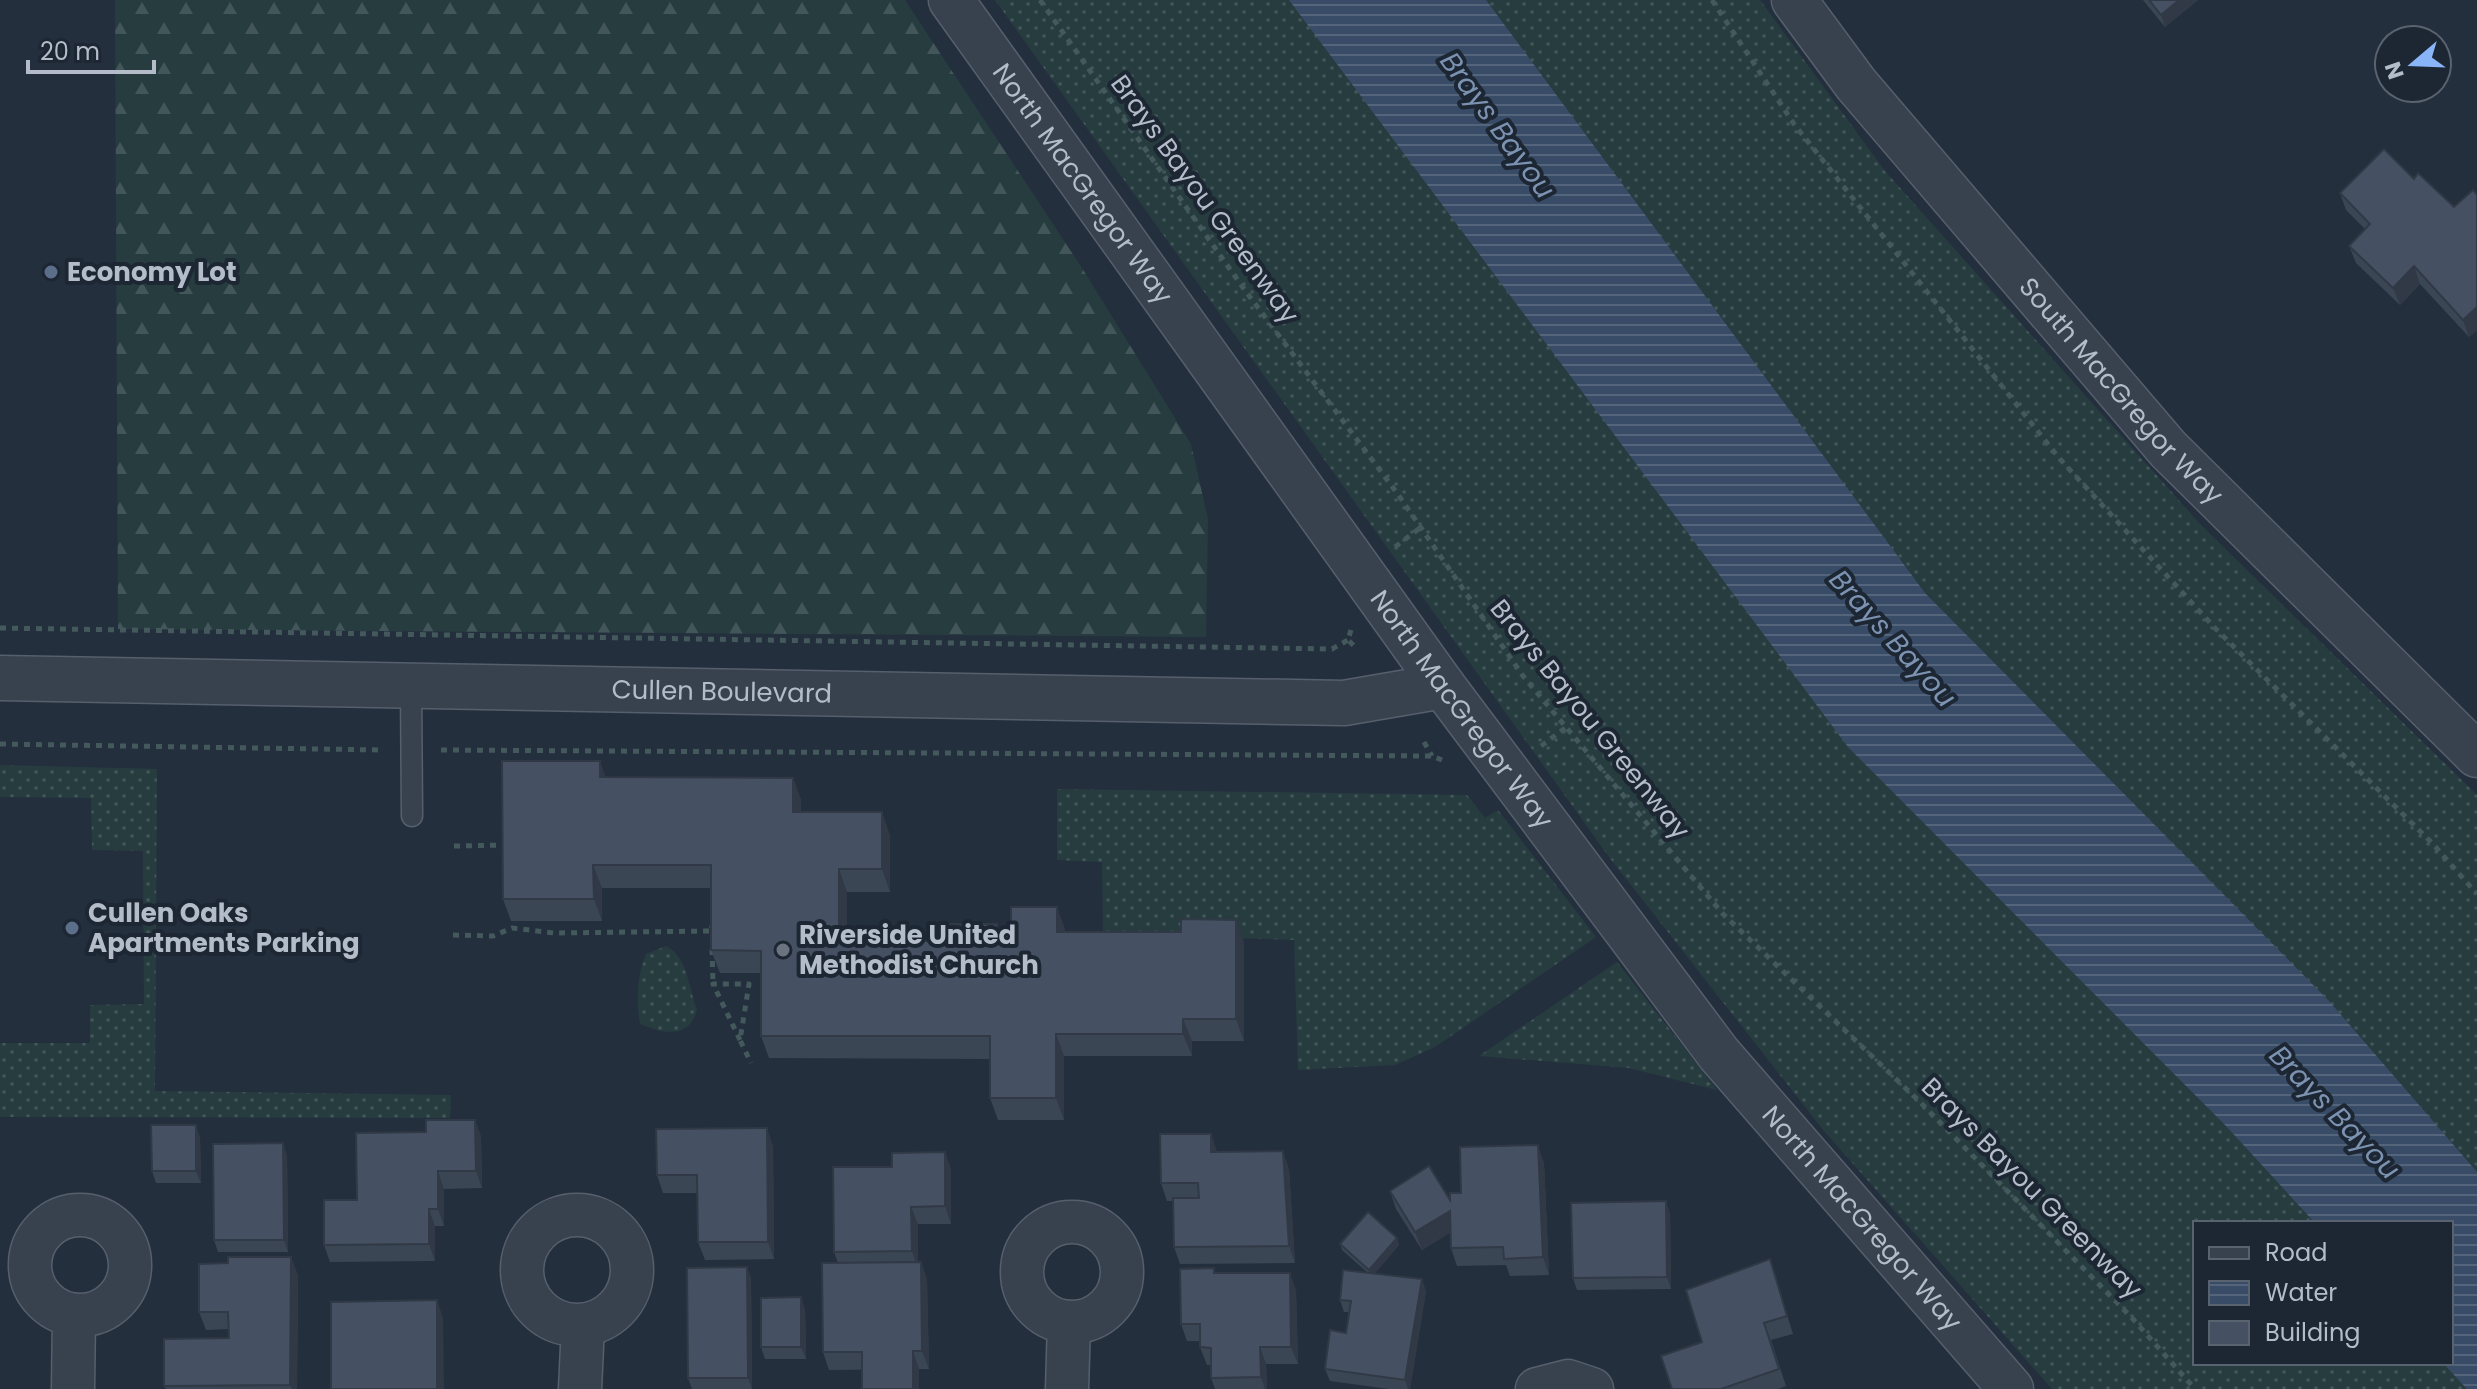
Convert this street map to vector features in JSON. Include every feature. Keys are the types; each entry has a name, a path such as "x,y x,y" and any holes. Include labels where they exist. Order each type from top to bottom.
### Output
{"street":[{"name":"North MacGregor Way","path":"951,0 1443,686 1719,1054 2011,1389"},
{"name":"South MacGregor Way","path":"1794,0 1856,84 2168,449 2477,755"},
{"name":"Cullen Boulevard","path":"0,678 1344,703 1443,686"},
{"path":"73,1389 74,1315"},
{"path":"1067,1389 1069,1322"},
{"path":"580,1389 583,1325"},
{"path":"1537,1389 1568,1381 1592,1389"}],"lane":[{"path":"411,686 412,816"}],"path":[{"name":"Brays Bayou Greenway","path":"1040,0 1523,676 1723,914 1929,1112 2133,1319 2195,1389"},
{"path":"1712,0 1794,124 2059,458 2214,627 2433,844 2477,894"},
{"path":"1392,550 1420,528"},
{"path":"0,628 1332,649 1348,640"},
{"path":"1536,750 1568,726"},
{"path":"429,750 1432,756 1424,742"},
{"path":"0,744 385,750"},
{"path":"454,846 511,845"},
{"path":"712,917 716,931 713,984 751,1063"},
{"path":"453,935 493,936 512,928 554,933 716,931"},
{"path":"713,984 759,984"},
{"path":"740,1040 749,984"}],"green space":[{"path":"115,0 905,0 1082,268 1191,444 1208,519 1206,637 118,629"},
{"path":"995,0 1760,0 1885,171 2201,525 2477,795 2477,1389 2052,1389 1824,1131 1609,857"},
{"path":"0,765 157,769 155,1091 451,1095 450,1118 0,1117 0,1043 90,1043 90,1005 144,1004 143,851 92,850 91,798 0,797"},
{"path":"1057,789 1467,795 1485,818 1498,810 1596,937 1435,1047 1395,1065 1298,1070 1294,940 1103,933 1102,862 1057,860"},
{"path":"666,946 683,966 697,1010 688,1026 674,1032 640,1024 639,1015 639,980 646,954"},
{"path":"1617,962 1717,1090 1629,1068 1479,1056"}],"water":[{"name":"Brays Bayou","path":"1289,0 1486,0 1925,593 2329,1001 2477,1172 2477,1389 2467,1389 2445,1365 2453,1365 2453,1221 2313,1221 2226,1126 1848,747"}],"building":[{"path":"2149,0 2179,0 2161,15"},
{"path":"2384,149 2414,179 2418,173 2454,207 2473,190 2477,195 2477,307 2463,320 2414,266 2393,288 2349,246 2370,224 2340,193"},
{"name":"Riverside United Methodist Church","path":"502,761 600,761 600,777 793,778 793,812 882,812 882,869 839,869 839,940 928,941 928,924 997,924 997,933 1011,933 1011,907 1057,907 1057,932 1181,932 1181,919 1236,920 1236,1019 1183,1019 1183,1034 1056,1034 1056,1098 990,1098 990,1036 761,1036 761,951 711,950 711,865 593,865 594,899 503,899"},
{"path":"426,1120 475,1120 476,1171 438,1171 438,1209 429,1209 429,1244 324,1245 324,1200 357,1200 356,1133 426,1132"},
{"path":"151,1125 196,1125 196,1171 152,1171"},
{"path":"767,1128 768,1242 698,1242 697,1175 657,1175 656,1129"},
{"path":"1160,1134 1211,1134 1211,1152 1283,1151 1289,1246 1174,1247 1173,1198 1199,1198 1198,1183 1161,1183"},
{"path":"283,1143 284,1240 214,1240 213,1144"},
{"path":"1538,1145 1543,1257 1504,1259 1503,1247 1451,1248 1450,1211 1415,1232 1390,1191 1429,1166 1450,1200 1450,1193 1461,1193 1460,1147"},
{"path":"945,1152 945,1206 911,1207 912,1251 834,1252 833,1167 892,1167 892,1153"},
{"path":"1666,1201 1667,1277 1573,1278 1571,1203"},
{"path":"1368,1212 1397,1238 1369,1270 1340,1244"},
{"path":"228,1257 291,1257 290,1385 164,1386 164,1339 229,1338 228,1312 199,1312 199,1264 228,1263"},
{"path":"1770,1259 1787,1316 1764,1323 1779,1369 1721,1389 1672,1389 1661,1356 1702,1342 1686,1290"},
{"path":"921,1262 922,1351 913,1351 913,1389 862,1389 862,1352 823,1352 822,1263"},
{"path":"747,1267 748,1378 688,1378 687,1268"},
{"path":"1214,1268 1214,1273 1290,1273 1291,1347 1260,1347 1261,1377 1211,1378 1211,1348 1200,1347 1200,1324 1181,1324 1180,1269"},
{"path":"1343,1270 1422,1279 1405,1380 1325,1369 1330,1330 1346,1333 1351,1301 1340,1300"},
{"path":"801,1297 801,1347 761,1347 761,1298"},
{"path":"437,1300 437,1389 331,1389 331,1302"}],"place":[{"name":"Economy Lot","path":"51,272"},
{"name":"Cullen Oaks Apartments Parking","path":"72,928"},
{"name":"Riverside United Methodist Church","path":"783,950"}]}
